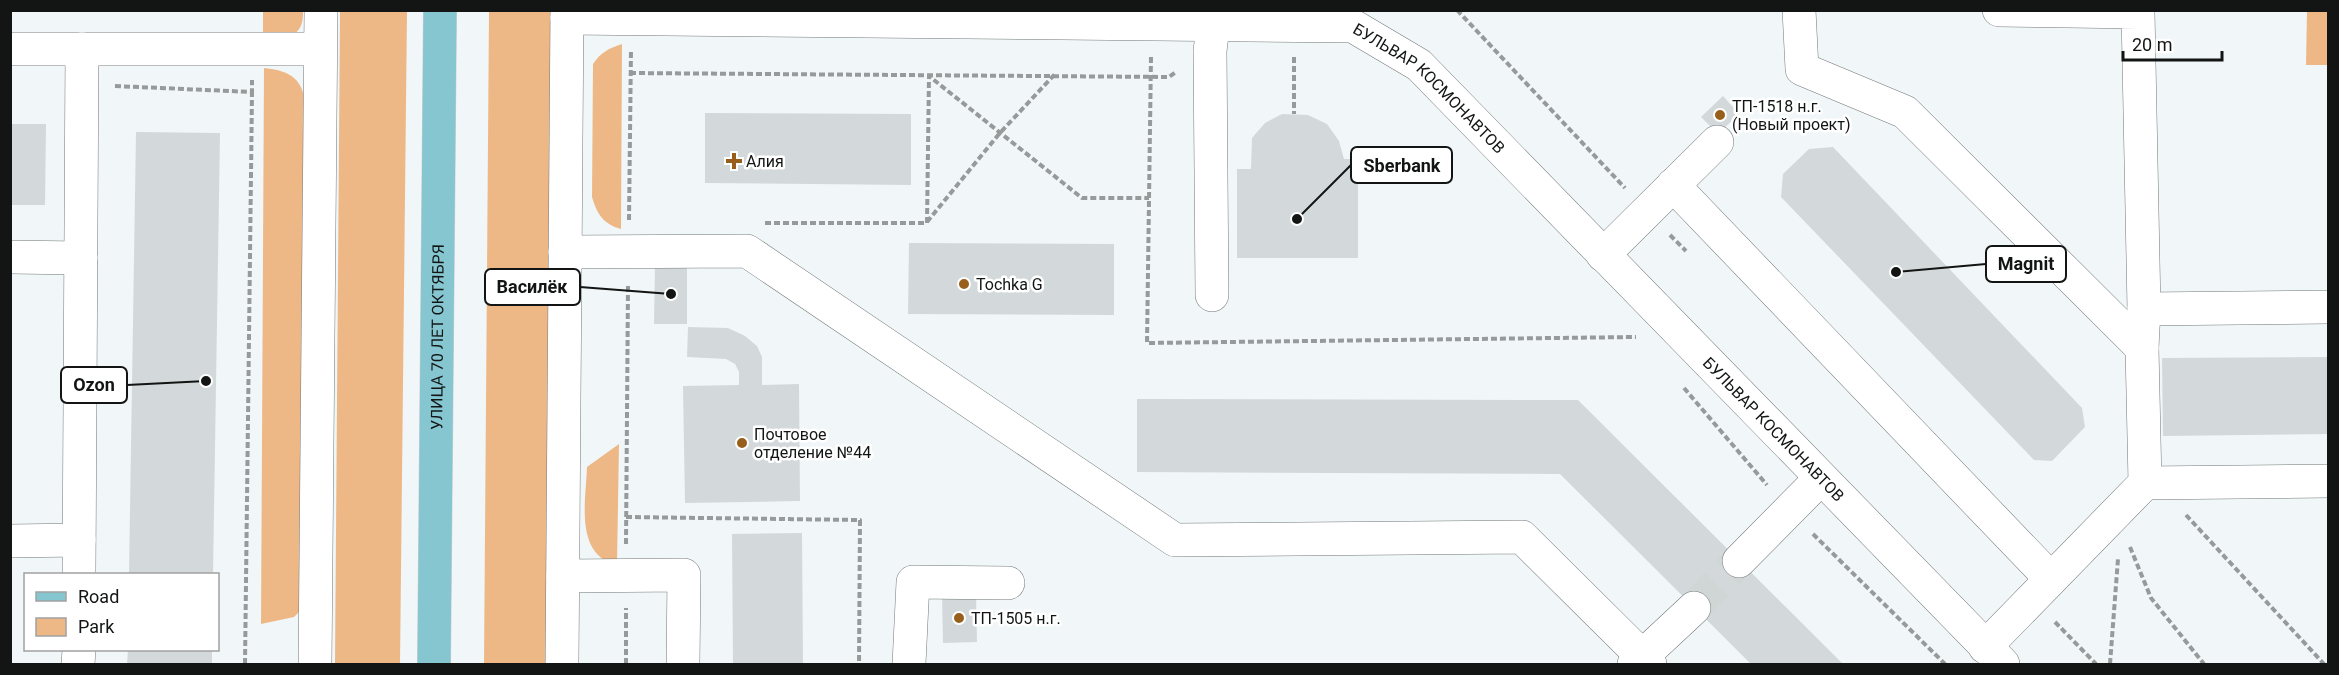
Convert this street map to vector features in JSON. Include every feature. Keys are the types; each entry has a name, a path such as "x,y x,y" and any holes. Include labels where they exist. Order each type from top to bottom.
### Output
{"main road":[{"name":"УЛИЦА 70 ЛЕТ ОКТЯБРЯ","path":"434,664 440,10"}],"street":[{"path":"315,664 321,10"},
{"path":"1798,10 1802,69 1905,112 2142,348"},
{"path":"1994,656 2051,579 2121,516 2151,483 2142,348 2144,309 2138,12 2000,10"},
{"path":"562,664 567,14"},
{"name":"БУЛЬВАР КОСМОНАВТОВ","path":"567,14 631,19 1151,24 1211,38 1353,26 1419,64 1994,656"},
{"path":"1211,38 1212,296"},
{"path":"10,49 320,49"},
{"path":"79,573 82,49"},
{"path":"1603,255 1717,142"},
{"path":"1673,185 2051,579"},
{"path":"566,252 747,251 1175,540 1522,537 1642,662 1694,608"},
{"path":"10,257 81,258"},
{"path":"2144,309 2328,308"},
{"path":"1739,561 1821,478"},
{"path":"2151,483 2328,481"},
{"path":"10,541 79,540"},
{"path":"563,576 684,575 683,664"},
{"path":"909,664 913,582 1008,583"}],"path":[{"path":"631,19 626,517 861,519 859,664"},
{"path":"1151,24 1147,343 1640,338 1632,329"},
{"path":"630,73 929,76 1055,74 1169,77 1211,38"},
{"path":"1294,53 1294,114"},
{"path":"927,223 999,134 1055,74"},
{"path":"929,76 1082,198 1149,198"},
{"path":"927,223 929,76"},
{"path":"245,664 252,92"},
{"path":"760,223 927,223"},
{"path":"1677,381 1789,511 1945,664"},
{"path":"2151,483 2324,664"},
{"path":"2110,664 2121,516"},
{"path":"2121,516 2151,598 2204,664"},
{"path":"2055,621 2096,664"}],"green space":[{"path":"263,11 303,11 303,20 297,32 292,35 263,41"},
{"path":"340,11 407,11 400,664 335,664"},
{"path":"489,11 555,11 549,664 484,664"},
{"path":"2307,11 2328,11 2328,65 2306,65"},
{"path":"622,44 621,229 602,217 592,197 593,64 605,51"},
{"path":"264,68 290,75 302,89 304,96 300,611 294,617 261,624"},
{"path":"619,444 617,565 603,559 594,550 588,538 585,510 587,467"}],"building":[{"name":"ТП-1518 н.г. (Новый проект)","path":"1723,96 1739,114 1718,134 1701,117"},
{"path":"705,113 911,114 911,185 705,183"},
{"path":"1282,114 1308,115 1327,124 1339,141 1344,159 1358,159 1358,258 1237,258 1237,169 1251,169 1252,138 1265,123"},
{"path":"10,124 46,124 45,205 10,205"},
{"path":"136,132 220,133 213,573 129,573"},
{"path":"1833,147 2082,408 2085,427 2052,461 2034,460 1781,197 1783,174 1809,149"},
{"path":"909,243 1114,244 1114,315 908,314"},
{"path":"655,264 687,264 687,324 654,324"},
{"name":"Почтовое отделение №44","path":"688,327 728,328 745,336 757,346 762,357 762,385 799,384 800,501 685,503 683,386 739,385 739,372 735,364 726,359 687,357"},
{"path":"2328,357 2328,434 2163,436 2162,358"},
{"path":"1137,399 1578,400 1843,664 1751,664 1560,474 1137,472"},
{"path":"802,533 803,664 733,664 732,534"},
{"name":"ТП-1505 н.г.","path":"976,593 977,642 943,643 942,594"},
{"path":"128,651 212,651 212,664 127,664"}],"tunnel":[{"path":"1694,608 1739,561"}],"place":[{"name":"ТП-1518 н.г. (Новый проект)","path":"1720,115"},
{"name":"Алия","path":"734,161"},
{"name":"Sberbank","path":"1297,219"},
{"name":"Magnit","path":"1896,272"},
{"name":"Tochka G","path":"964,284"},
{"name":"Василёк","path":"671,294"},
{"name":"Ozon","path":"206,381"},
{"name":"Почтовое отделение №44","path":"742,443"},
{"name":"ТП-1505 н.г.","path":"959,618"}]}
